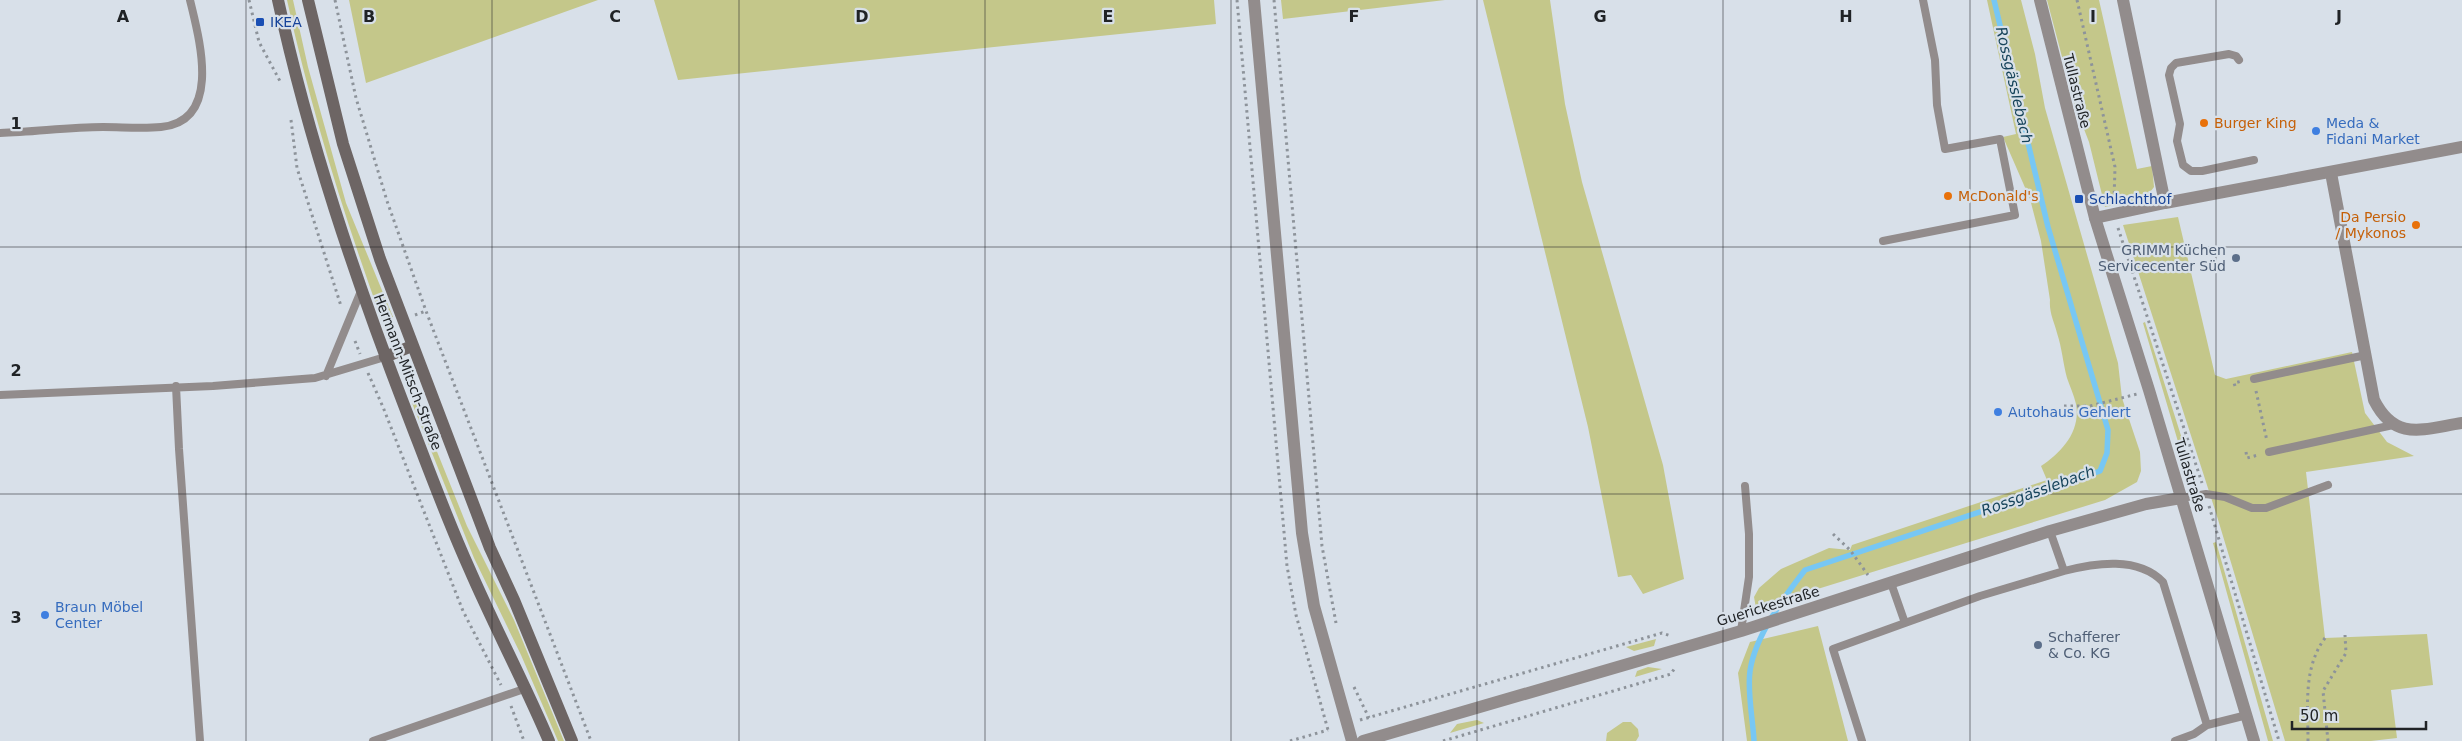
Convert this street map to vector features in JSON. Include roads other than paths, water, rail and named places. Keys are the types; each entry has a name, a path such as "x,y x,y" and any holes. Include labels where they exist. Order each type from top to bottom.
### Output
{"main road":[{"name":"Hermann-Mitsch-Straße","path":"278,0 309,126 333,208 361,291 469,568 527,688 549,741"},
{"name":"Hermann-Mitsch-Straße","path":"308,0 343,144 380,259 490,548 514,600 572,741"},
{"path":"385,356 412,346"}],"street":[{"path":"1254,0 1302,533 1314,606 1352,741"},
{"name":"Tullastraße","path":"2040,0 2095,218 2149,390 2254,741"},
{"path":"2123,0 2165,203"},
{"path":"2095,218 2462,147"},
{"path":"2330,173 2374,400 2382,416 2393,425 2412,430 2462,423"},
{"name":"Guerickestraße","path":"1362,741 1741,631 2050,531 2146,504 2181,498"}],"lane":[{"path":"0,133 101,127 162,127 188,115 202,86 202,51 190,0"},
{"path":"1883,241 2015,215 2000,139 1945,149 1937,105 1935,60 1923,0"},
{"path":"2238,60 2236,56 2229,54 2176,63 2170,68 2169,75 2180,124 2177,141 2183,165 2191,171 2202,171 2254,160"},
{"path":"326,376 361,291"},
{"path":"2254,379 2366,355"},
{"path":"0,395 176,386 214,386 326,376 385,356"},
{"path":"176,386 200,741"},
{"path":"2269,452 2393,425"},
{"path":"2181,498 2206,494 2225,497 2252,508 2266,508 2328,485"},
{"path":"1741,631 1749,578 1749,534 1745,486"},
{"path":"2050,531 2064,571"},
{"path":"1862,741 1833,648 1978,597 2093,564 2143,568 2156,574 2163,582 2207,725"},
{"path":"1891,583 1905,623"},
{"path":"373,741 527,688"},
{"path":"2175,741 2194,734 2207,725 2247,715"}],"waterway":[{"name":"Rossgässlebach","path":"1754,741 1749,688 1753,658 1764,631 1788,592 1805,570 2100,471 2107,453 2108,430 2048,227 1994,0"}],"place":[{"name":"IKEA","path":"260,22"},
{"name":"Burger King","path":"2204,123"},
{"name":"Meda & Fidani Market","path":"2316,131"},
{"name":"McDonald's","path":"1948,196"},
{"name":"Schlachthof","path":"2079,199"},
{"name":"Da Persio / Mykonos","path":"2416,225"},
{"name":"GRIMM Küchen Servicecenter Süd","path":"2236,258"},
{"name":"Autohaus Gehlert","path":"1998,412"},
{"name":"Braun Möbel Center","path":"45,615"},
{"name":"Schafferer & Co. KG","path":"2038,645"}]}
